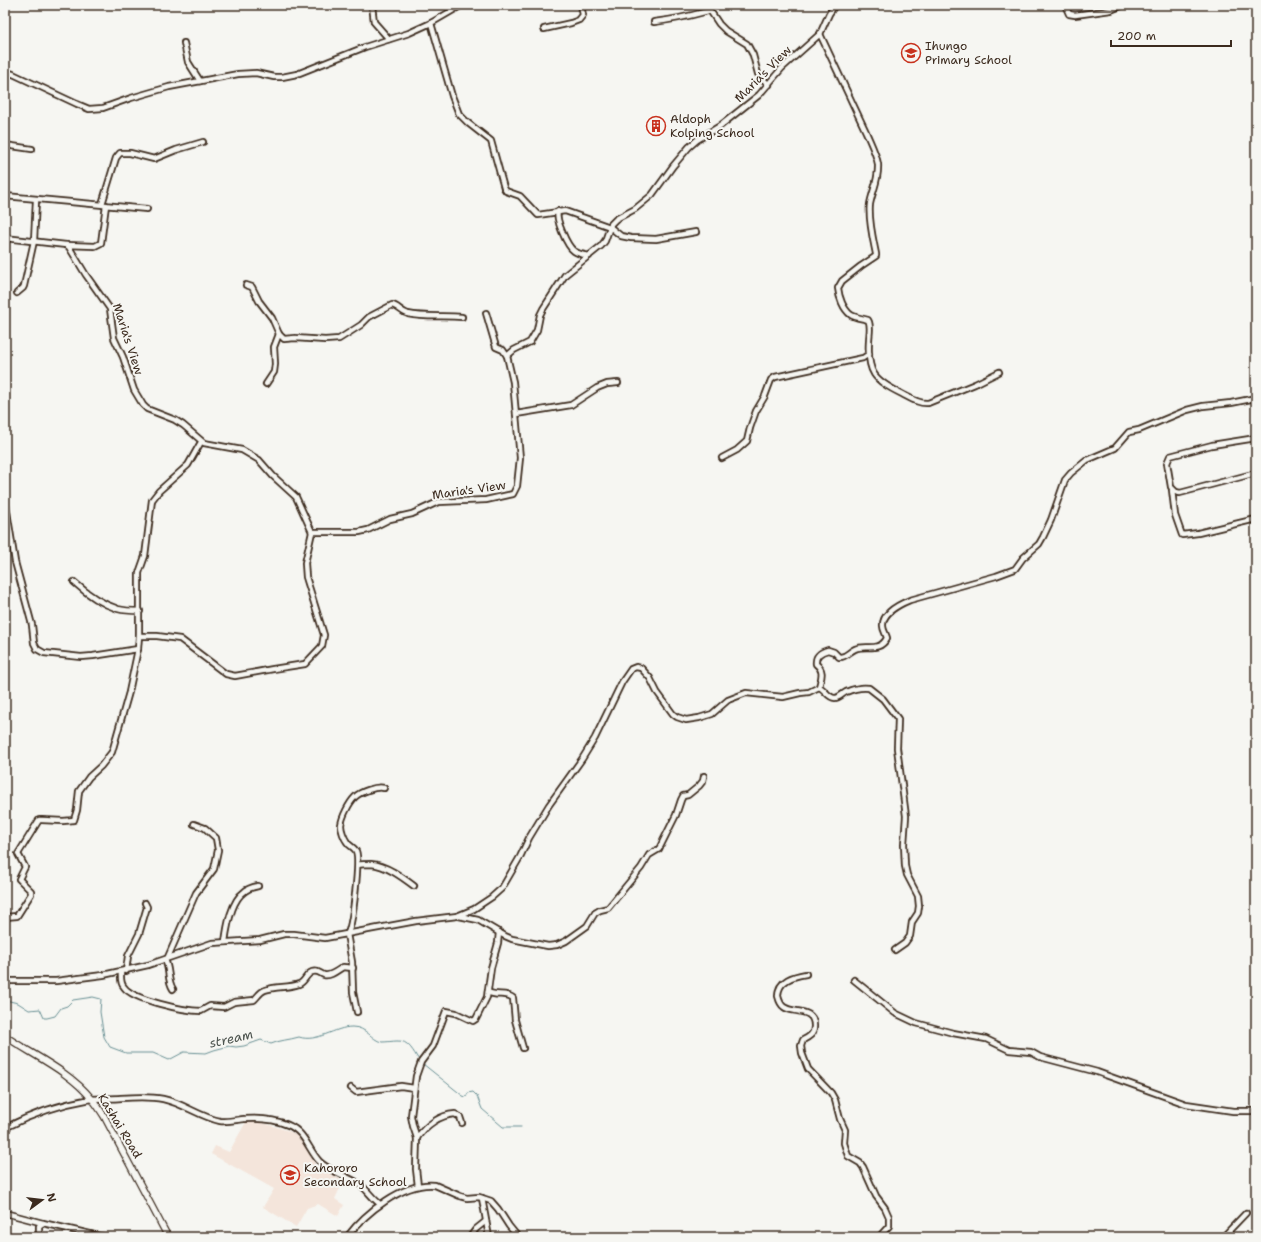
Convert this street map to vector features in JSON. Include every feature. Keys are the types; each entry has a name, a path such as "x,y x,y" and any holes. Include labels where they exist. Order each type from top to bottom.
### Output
{"street":[{"path":"372,5 374,22 389,39"},
{"path":"5,72 13,74 56,96 89,108 103,108 169,87 200,81 246,73 256,73 274,77 297,74 365,47 409,33 431,23 462,5"},
{"path":"544,29 579,20 583,15 581,5"},
{"name":"Maria's View","path":"312,532 358,532 368,530 390,519 412,514 438,502 486,500 513,494 517,486 520,458 513,382 507,356 514,350 530,342 537,330 543,308 565,275 601,246 605,241 610,227 616,219 635,209 652,195 677,161 697,140 720,126 759,95 782,68 820,34 835,5"},
{"path":"1065,5 1069,14 1075,15 1112,10 1123,5"},
{"path":"654,22 672,20 702,13 710,7 719,24 726,31 747,44 753,55 758,74 768,85"},
{"path":"431,23 452,96 459,114 491,141 506,191 520,196 538,214 565,211 610,227 620,236 656,240 696,232"},
{"path":"820,34 866,132 878,165 877,181 870,210 876,256 842,281 838,288 841,300 851,315 868,320 869,322 869,354 873,373 881,383 916,401 928,403 975,384 999,372"},
{"path":"184,43 188,62 200,81"},
{"path":"5,238 34,240 66,245 95,246 101,243 104,205 116,158 120,153 130,153 154,159 176,150 203,142"},
{"path":"5,145 32,148"},
{"path":"5,196 147,209"},
{"path":"16,292 24,286 34,240 36,200"},
{"path":"558,211 557,218 568,243 574,251 589,256"},
{"name":"Maria's View","path":"66,245 72,250 86,275 110,309 112,332 123,357 138,399 147,409 175,420 183,425 201,442"},
{"path":"246,285 252,287 259,301 272,318 279,334 284,339 339,339 361,325 369,317 392,305 408,314 430,317 462,317"},
{"path":"486,313 496,347 503,350 507,356"},
{"path":"266,384 274,372 274,347 279,334"},
{"path":"722,458 737,450 747,441 756,411 765,396 771,380 781,375 863,358 869,354"},
{"path":"516,414 572,404 597,388 607,384 618,383"},
{"path":"5,981 56,982 124,971 212,943 260,940 289,934 326,938 457,916 474,909 502,888 549,805 595,738 626,675 631,669 636,667 641,668 650,678 657,692 673,714 686,720 712,714 728,700 746,693 783,697 809,692 818,687 822,671 816,664 816,658 819,654 828,650 834,652 839,657 844,657 854,649 874,647 883,643 887,638 883,628 884,620 898,605 910,600 1014,570 1039,544 1043,537 1051,520 1065,480 1087,460 1115,448 1129,432 1139,430 1182,412 1202,406 1231,403 1256,398"},
{"path":"1256,438 1209,446 1170,456 1167,463 1175,515 1182,535 1198,533 1256,519"},
{"path":"5,917 17,916 31,894 31,891 19,879 25,867 18,854 32,834 37,822 39,820 74,820 80,791 89,777 101,766 112,752 127,698 138,649 140,611 138,580 145,556 152,500 159,491 188,465 201,442 242,450 259,460 273,476 296,497 312,532 305,568 306,577 324,636 322,646 306,664 230,676 180,639 157,636 139,636"},
{"path":"1172,490 1180,493 1256,473"},
{"path":"5,499 15,562 32,625 34,643 38,649 44,653 81,657 138,649"},
{"path":"74,582 83,590 114,607 125,610 140,611"},
{"path":"818,687 822,688 832,698 836,698 854,689 869,688 883,698 898,719 897,748 906,816 904,844 905,866 907,875 918,896 919,906 918,913 912,922 910,936 905,943 895,950"},
{"path":"457,916 478,920 512,939 553,946 566,941 587,926 595,913 612,905 641,868 649,855 659,849 676,815 683,796 688,795 699,786 703,781 704,776"},
{"path":"357,1012 353,992 353,968 348,934 352,920 358,865 356,852 344,838 341,826 347,809 355,797 364,792 380,787 384,788"},
{"path":"173,989 170,983 167,958 196,893 214,869 218,850 217,840 210,832 205,828 194,824"},
{"path":"358,865 379,865 405,879 414,886"},
{"path":"225,942 230,916 240,896 244,892 258,886"},
{"path":"145,904 147,907 145,916 128,956 121,983 129,992 154,1003 201,1012 210,1006 224,1007 234,1002 254,1000 265,990 300,984 310,972 318,971 324,975 327,975 336,972 343,967 353,968"},
{"path":"418,1186 416,1169 417,1138 411,1120 414,1088 418,1068 433,1046 446,1011 456,1013 475,1021 485,1003 488,992 491,968 498,943 499,932"},
{"path":"806,974 799,974 789,978 783,983 779,990 778,998 780,1004 785,1008 809,1014 813,1020 815,1025 814,1031 811,1036 803,1040 801,1046 804,1060 808,1069 831,1093 835,1100 840,1119 845,1130 844,1143 848,1156 860,1163 876,1196 889,1216 889,1226 879,1237"},
{"path":"854,980 895,1013 916,1023 953,1033 986,1039 1009,1050 1031,1052 1040,1057 1098,1072 1186,1104 1233,1111 1256,1111"},
{"path":"488,992 495,995 508,995 513,998 515,1020 523,1048"},
{"name":"Kashai Road","path":"5,1036 69,1078 92,1099 107,1123 168,1237"},
{"path":"351,1088 356,1092 401,1086 414,1088"},
{"path":"5,1128 53,1108 92,1099 154,1097 176,1102 207,1117 220,1121 252,1118 266,1119 288,1125 297,1130 303,1136 320,1162 326,1167 362,1186 380,1204"},
{"path":"417,1138 432,1123 442,1117 455,1114 460,1118 462,1123"},
{"path":"347,1237 362,1220 380,1204 418,1186 435,1185 460,1196 491,1200 518,1237"},
{"path":"482,1198 489,1237"},
{"path":"5,1213 103,1237"},
{"path":"1223,1237 1246,1213"},
{"path":"470,1237 476,1229 486,1221"},
{"path":"39,1237 39,1226 43,1223"}],"shaded area":[{"name":"Kahororo Secondary School","path":"246,1122 260,1122 289,1131 300,1137 316,1166 343,1181 335,1199 344,1205 338,1216 318,1204 307,1208 296,1227 263,1207 274,1189 211,1154 215,1146 229,1152"}],"waterway":[{"name":"stream","path":"5,1000 18,1003 29,1010 40,1009 44,1018 47,1018 55,1016 61,1008 67,1006 73,1000 93,997 101,999 100,1012 104,1037 110,1047 126,1053 153,1053 169,1060 184,1052 206,1053 229,1046 244,1046 261,1040 271,1044 299,1037 312,1038 339,1029 352,1027 365,1031 378,1041 405,1042 419,1060"},
{"name":"stream","path":"423,1064 463,1096 466,1097 468,1093 473,1092 477,1096 482,1109 503,1127 521,1127"}],"place":[{"name":"Ihungo Primary School","path":"911,53"},
{"name":"Aldoph Kolping School","path":"656,126"},
{"name":"Kahororo Secondary School","path":"290,1175"}]}
